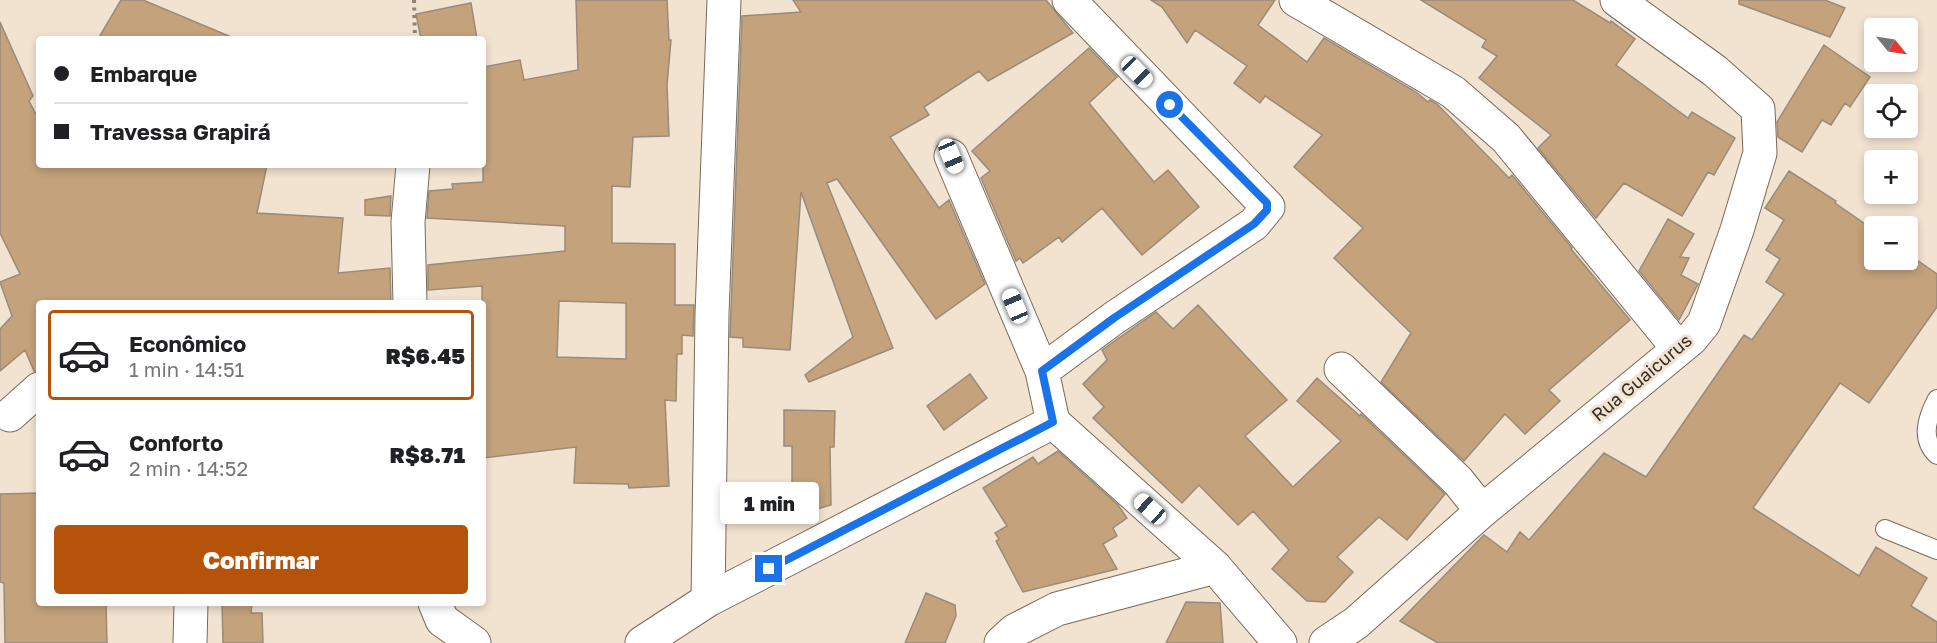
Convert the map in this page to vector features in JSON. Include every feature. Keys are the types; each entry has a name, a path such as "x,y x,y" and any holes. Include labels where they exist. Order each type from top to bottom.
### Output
{"street":[{"path":"708,600 712,314 724,0"},
{"path":"1042,371 1114,318 1254,224 1268,207 1267,203 1121,56 1069,0"},
{"path":"1296,0 1453,92 1506,138 1678,348"},
{"name":"Rua Guaicurus","path":"1326,643 1356,623 1482,511 1691,339 1704,323 1737,230 1760,153 1758,110 1714,71 1617,0"},
{"path":"951,156 1042,371 1053,422 1215,567 1280,643"},
{"path":"410,300 408,222 413,168"},
{"path":"1341,369 1458,481 1482,511"},
{"path":"10,415 36,392"},
{"path":"642,643 708,600 1053,422"},
{"path":"1001,643 1014,631 1057,609 1215,567"},
{"path":"190,643 191,606"},
{"path":"436,606 442,620 474,643"}],"lane":[{"path":"1937,399 1931,411 1925,436 1937,455"},
{"path":"1886,529 1937,550"}],"path":[{"path":"414,0 415,36"}],"building":[{"path":"121,0 143,0 229,36 100,36"},
{"path":"576,0 667,0 669,40 671,40 667,85 669,136 633,137 630,187 612,186 612,243 675,244 675,305 694,305 693,336 682,335 682,354 677,354 676,401 665,400 669,486 629,488 628,484 574,483 576,447 486,458 486,300 482,300 482,286 428,290 428,265 565,251 565,226 427,218 429,191 453,189 452,184 483,182 483,168 486,168 486,66 520,60 524,80 578,70","holes":["559,301 626,303 626,359 557,357"]},
{"path":"793,0 1046,0 1073,33 988,81 979,71 924,107 929,115 890,137 939,208 949,200 985,284 936,319 837,179 827,183 893,348 809,382 805,375 853,337 801,192 790,350 743,347 743,338 730,337 742,16 801,12"},
{"path":"1151,0 1275,0 1258,25 1307,62 1324,38 1416,92 1428,102 1430,100 1437,104 1509,178 1512,175 1630,320 1549,390 1560,401 1525,434 1505,414 1464,461 1381,382 1411,333 1334,258 1363,228 1294,167 1322,135 1265,96 1260,103 1234,83 1247,66 1195,30 1187,43 1162,7"},
{"path":"1421,0 1573,0 1610,23 1611,21 1635,39 1616,65 1688,118 1692,112 1735,138 1714,175 1708,172 1682,216 1624,183 1596,218 1538,148 1551,135 1479,78 1497,56 1482,47 1486,40"},
{"path":"1739,0 1825,0 1845,8 1830,37 1739,4"},
{"path":"471,3 476,36 420,36 416,14"},
{"path":"0,22 33,96 29,101 36,114 36,168 266,168 257,213 343,218 338,273 390,268 391,300 36,300 36,371 25,350 0,371 0,329 12,316 0,282 20,274 0,233"},
{"path":"1824,45 1870,77 1850,107 1845,103 1831,125 1822,120 1802,152 1778,137 1777,122"},
{"path":"1089,48 1117,77 1089,103 1154,182 1168,170 1199,207 1142,255 1102,208 1062,242 1059,237 1023,263 1020,258 1016,261 981,178 990,171 972,151"},
{"path":"1789,171 1836,201 1835,203 1864,223 1864,270 1918,270 1918,261 1937,274 1937,307 1869,403 1840,383 1753,508 1859,576 1876,547 1927,578 1911,606 1937,622 1937,643 1438,643 1400,621 1484,535 1507,552 1520,532 1529,540 1604,453 1646,477 1744,335 1752,340 1784,294 1766,282 1780,259 1766,250 1784,220 1765,208"},
{"path":"391,196 390,216 365,215 365,200"},
{"path":"1668,219 1694,234 1680,257 1689,258 1681,275 1698,284 1679,320 1639,271"},
{"path":"1198,305 1287,400 1245,436 1293,487 1341,441 1297,401 1317,378 1360,416 1361,414 1445,494 1407,540 1379,517 1337,557 1353,572 1325,602 1307,601 1272,569 1289,550 1253,511 1238,525 1199,485 1182,503 1093,418 1104,407 1083,384 1107,360 1102,350 1156,312 1173,329"},
{"path":"970,374 987,398 944,430 927,406"},
{"path":"784,410 835,411 834,447 830,447 831,505 792,516 792,446 784,446"},
{"path":"1058,451 1118,505 1127,518 1113,528 1117,536 1103,544 1117,569 1023,592 996,541 999,539 995,533 1007,526 983,488 1033,457 1038,464"},
{"path":"36,493 36,606 106,606 107,643 5,643 4,583 0,582 0,494"},
{"path":"926,593 955,605 956,616 945,643 905,643"},
{"path":"1186,602 1220,603 1223,643 1166,643"},
{"path":"222,606 252,606 251,613 262,613 263,643 223,643"}],"route":[{"path":"769,569 1053,422 1042,371 1114,318 1254,224 1267,210 1267,203 1170,105"}]}
